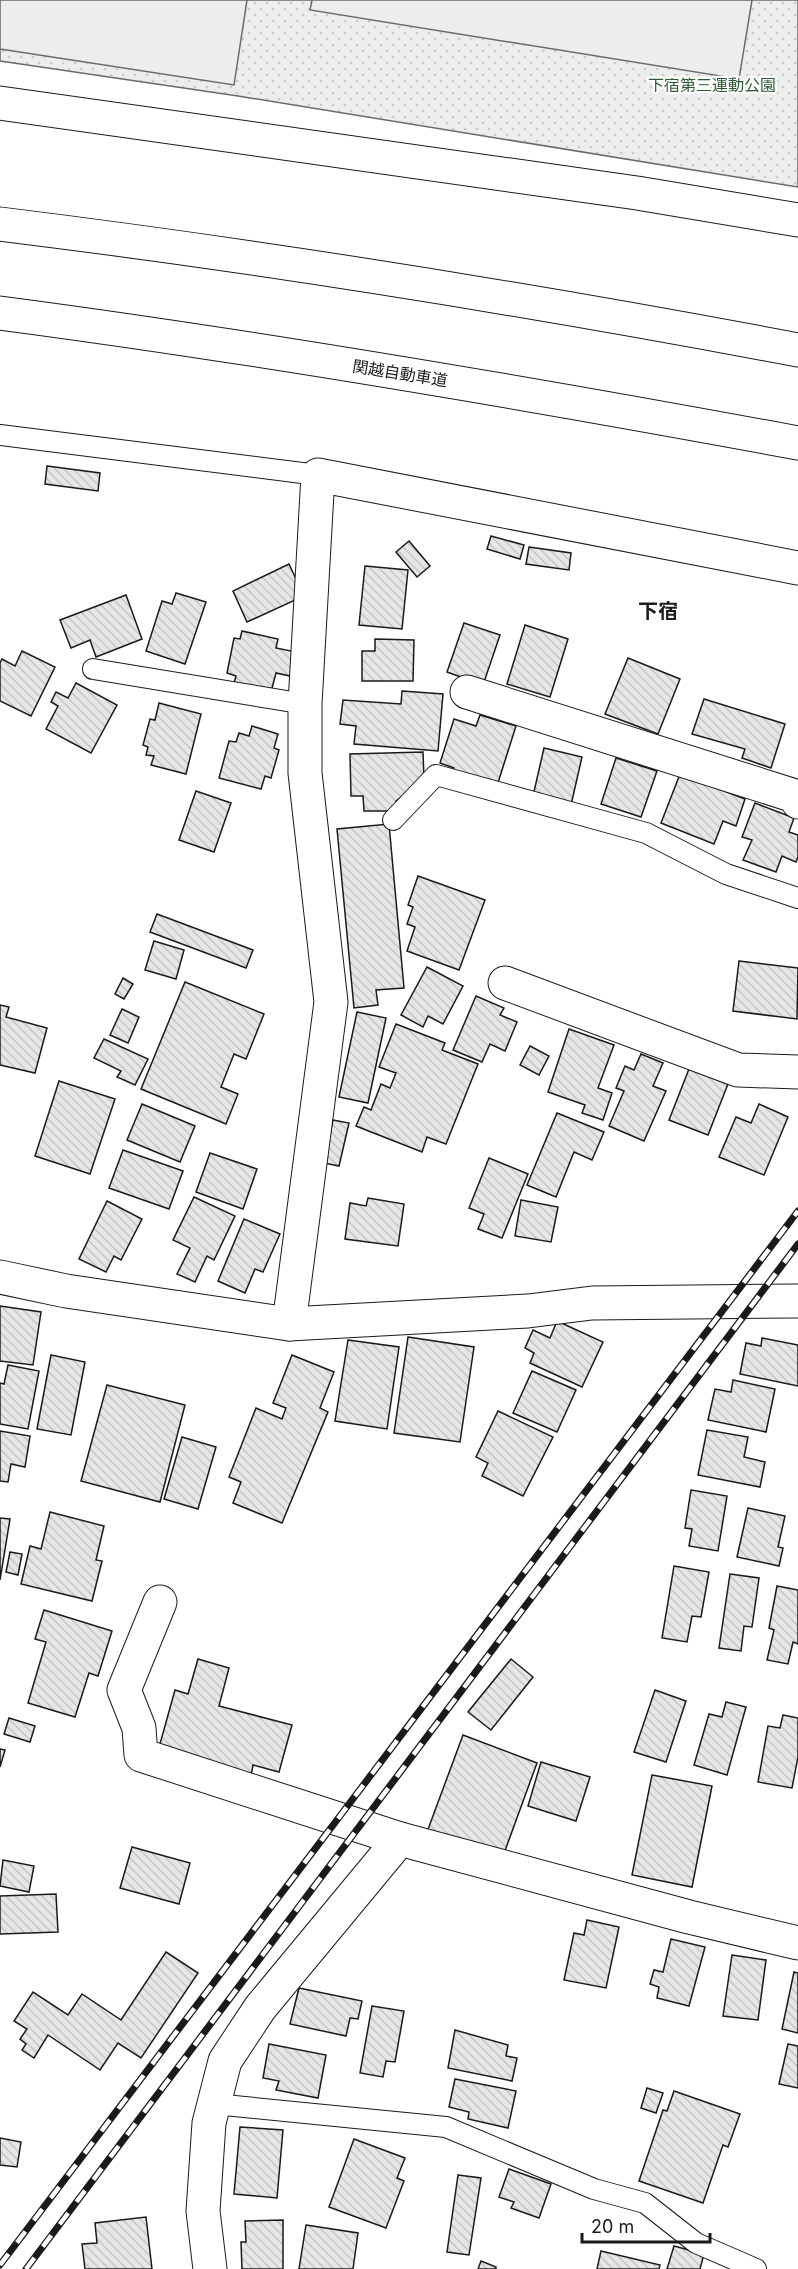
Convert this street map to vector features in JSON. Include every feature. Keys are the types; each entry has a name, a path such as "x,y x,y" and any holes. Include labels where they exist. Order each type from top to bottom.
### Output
{"main road":[{"path":"0,103 637,193 798,220"},
{"path":"0,224 120,239 595,312 798,350"},
{"name":"関越自動車道","path":"0,313 117,328 580,402 798,443"},
{"path":"289,1324 331,1002 305,773 304,704 318,475 798,568"},
{"path":"467,692 795,796 798,802"},
{"path":"505,983 738,1070 798,1072"},
{"path":"0,1277 66,1291 289,1324 528,1311 592,1303 798,1301"},
{"path":"160,1602 124,1690 139,1728 141,1755 400,1839 689,1917 798,1943"},
{"path":"210,2269 203,2211 209,2123 225,2061 260,2008 400,1839"}],"lane":[{"path":"0,435 318,475"},
{"path":"93,669 304,704"},
{"path":"393,820 436,775 646,833 726,874 798,898"},
{"path":"214,2104 446,2127 584,2185 645,2203 696,2243 756,2269"}],"green space":[{"name":"下宿第三運動公園","path":"0,0 798,0 798,187 238,96 0,61"}],"shaded area":[{"path":"0,0 247,0 234,85 0,49"},
{"path":"312,0 752,0 739,79 310,10"}],"building":[{"path":"47,466 100,473 98,491 45,484"},
{"path":"491,536 524,545 520,559 487,549"},
{"path":"409,541 430,566 417,577 396,552"},
{"path":"529,547 571,553 569,570 526,564"},
{"path":"289,564 304,596 247,622 233,591"},
{"path":"365,566 408,570 402,629 359,625"},
{"path":"176,593 206,602 185,664 146,651 162,601 172,604"},
{"path":"126,595 142,639 96,657 90,640 71,648 60,620"},
{"path":"464,623 500,635 483,685 447,672"},
{"path":"525,625 568,639 550,697 507,684"},
{"path":"242,631 278,639 276,648 296,652 290,676 276,673 271,692 234,683 236,676 227,673 234,638 240,639"},
{"path":"375,639 414,640 413,681 362,681 362,651 375,651"},
{"path":"22,651 55,667 31,716 0,701 0,663 2,659 15,666"},
{"path":"628,658 680,679 658,734 605,714"},
{"path":"76,683 117,705 91,753 46,729 58,706 51,702 56,692 68,698"},
{"path":"402,691 443,694 438,751 354,744 356,726 340,724 343,700 401,704"},
{"path":"704,699 785,724 771,768 742,758 745,749 692,734"},
{"path":"159,703 201,714 186,774 151,765 154,756 146,755 148,747 143,745 150,719 155,720"},
{"path":"480,715 516,726 496,789 452,775 454,768 440,763 454,719 476,726"},
{"path":"252,726 278,734 274,748 279,750 271,778 265,776 261,789 219,778 229,741 236,742 239,733 249,736"},
{"path":"544,748 582,757 571,805 533,796"},
{"path":"423,752 424,779 396,801 396,811 364,811 363,796 351,796 350,754"},
{"path":"616,758 657,771 641,817 601,804"},
{"path":"680,774 745,799 736,826 723,821 714,844 661,823"},
{"path":"196,791 231,803 214,852 179,840"},
{"path":"755,803 794,818 789,832 798,835 798,857 796,862 782,856 776,872 743,860 752,840 742,837"},
{"path":"389,824 404,988 376,990 378,1005 354,1008 337,829"},
{"path":"418,876 485,900 459,970 407,951 415,927 407,924 413,907 408,905"},
{"path":"157,914 253,950 246,968 150,932"},
{"path":"154,941 184,950 176,979 145,970"},
{"path":"739,961 798,968 797,1019 733,1011"},
{"path":"427,967 463,986 443,1024 428,1016 423,1027 401,1015"},
{"path":"123,978 133,984 124,999 115,994"},
{"path":"185,982 264,1014 246,1059 234,1054 221,1087 238,1094 226,1124 141,1089"},
{"path":"476,996 504,1008 500,1015 517,1022 505,1051 490,1044 482,1062 453,1050"},
{"path":"0,1005 9,1007 6,1017 47,1028 35,1073 0,1065"},
{"path":"122,1009 139,1017 128,1043 110,1035"},
{"path":"357,1012 386,1018 368,1103 339,1097"},
{"path":"396,1024 445,1043 442,1050 478,1064 446,1144 427,1137 422,1152 356,1126 364,1107 371,1110 381,1084 390,1088 396,1073 379,1067"},
{"path":"569,1029 614,1045 598,1088 612,1093 603,1120 582,1113 585,1105 548,1092"},
{"path":"104,1039 148,1059 135,1085 117,1077 121,1071 94,1058"},
{"path":"530,1046 549,1056 539,1075 520,1065"},
{"path":"641,1054 663,1063 653,1086 666,1091 644,1141 609,1126 624,1091 616,1088 625,1066 634,1070"},
{"path":"689,1069 728,1084 708,1135 669,1120"},
{"path":"59,1081 115,1099 90,1174 35,1156"},
{"path":"142,1104 195,1126 180,1162 127,1140"},
{"path":"759,1104 788,1117 764,1175 719,1157 736,1117 751,1123"},
{"path":"557,1113 604,1132 592,1160 574,1152 556,1197 527,1185"},
{"path":"333,1120 349,1123 339,1166 324,1163"},
{"path":"123,1150 183,1171 169,1209 109,1188"},
{"path":"210,1153 257,1169 243,1209 196,1192"},
{"path":"489,1158 528,1174 502,1238 478,1229 484,1214 469,1208"},
{"path":"194,1197 235,1216 214,1260 207,1256 195,1282 177,1274 190,1248 173,1240"},
{"path":"368,1198 404,1204 398,1246 345,1239 350,1203 366,1206"},
{"path":"521,1200 558,1207 551,1242 515,1236"},
{"path":"107,1201 142,1219 121,1260 114,1256 106,1272 79,1259"},
{"path":"244,1219 280,1234 263,1272 255,1269 245,1293 218,1281"},
{"path":"0,1306 41,1312 33,1365 0,1361"},
{"path":"557,1321 603,1342 582,1387 530,1363 534,1353 525,1348 533,1330 550,1338"},
{"path":"408,1337 474,1347 460,1442 394,1433"},
{"path":"762,1338 798,1345 798,1386 740,1374 746,1343 761,1346"},
{"path":"348,1340 399,1347 387,1429 335,1421"},
{"path":"51,1355 85,1362 71,1435 37,1429"},
{"path":"292,1355 334,1372 320,1408 328,1412 282,1523 233,1503 241,1482 229,1477 256,1408 282,1419 286,1408 273,1403"},
{"path":"8,1365 39,1371 28,1429 0,1424 0,1383 4,1384"},
{"path":"532,1371 576,1390 557,1432 513,1413"},
{"path":"733,1380 775,1389 766,1432 708,1420 715,1389 731,1392"},
{"path":"107,1385 185,1405 160,1502 81,1481"},
{"path":"498,1411 553,1437 523,1496 482,1476 488,1463 476,1457"},
{"path":"707,1430 748,1437 744,1457 765,1462 760,1487 698,1475"},
{"path":"0,1431 30,1436 25,1467 11,1464 8,1482 0,1481"},
{"path":"182,1437 216,1447 198,1509 164,1499"},
{"path":"691,1490 727,1496 718,1551 689,1546 692,1529 685,1528"},
{"path":"748,1508 785,1516 778,1547 783,1548 779,1566 737,1557"},
{"path":"50,1512 104,1526 96,1560 102,1561 92,1601 21,1584 30,1546 41,1549"},
{"path":"0,1518 10,1519 0,1580"},
{"path":"10,1552 22,1554 18,1575 6,1572"},
{"path":"674,1566 709,1572 701,1617 692,1616 687,1642 662,1638"},
{"path":"730,1574 759,1578 752,1627 744,1626 741,1651 719,1648"},
{"path":"777,1586 798,1590 798,1644 793,1642 788,1664 767,1660 774,1630 769,1628"},
{"path":"44,1610 112,1631 98,1676 89,1673 75,1717 28,1703 46,1642 35,1639"},
{"path":"198,1659 229,1668 219,1706 292,1725 279,1772 253,1765 251,1776 158,1751 175,1690 188,1694"},
{"path":"511,1659 533,1677 491,1730 468,1712"},
{"path":"655,1690 686,1701 666,1762 634,1752"},
{"path":"726,1702 746,1707 727,1775 694,1765 709,1714 722,1717"},
{"path":"783,1715 798,1718 798,1757 792,1788 758,1782 768,1726 780,1728"},
{"path":"9,1718 35,1726 30,1742 4,1734"},
{"path":"463,1735 537,1763 502,1859 427,1832"},
{"path":"0,1749 5,1750 0,1767"},
{"path":"541,1762 590,1777 576,1821 528,1806"},
{"path":"652,1775 712,1786 692,1887 632,1875"},
{"path":"132,1847 190,1863 179,1904 120,1888"},
{"path":"3,1860 34,1866 29,1892 0,1886"},
{"path":"56,1894 58,1932 0,1934 0,1896"},
{"path":"587,1920 619,1927 606,1988 564,1980 574,1933 584,1935"},
{"path":"671,1939 705,1947 689,2006 657,1998 659,1987 650,1984 654,1970 663,1972"},
{"path":"166,1952 198,1973 141,2058 118,2043 100,2070 48,2035 34,2058 22,2050 26,2044 20,2039 27,2029 14,2021 33,1992 68,2015 82,1994 121,2020"},
{"path":"732,1955 766,1960 758,2020 723,2016"},
{"path":"794,1972 798,1973 798,2033 782,2029"},
{"path":"299,1988 362,2001 358,2019 350,2018 346,2036 290,2024"},
{"path":"372,2006 404,2011 395,2062 386,2061 383,2077 360,2073"},
{"path":"455,2030 508,2045 506,2056 517,2058 512,2081 448,2068"},
{"path":"269,2044 326,2055 318,2098 276,2090 279,2081 263,2078"},
{"path":"788,2044 798,2046 798,2088 779,2084"},
{"path":"455,2079 516,2091 508,2128 468,2119 469,2112 449,2107"},
{"path":"647,2088 663,2093 656,2113 641,2108"},
{"path":"674,2091 740,2114 728,2147 723,2145 703,2203 639,2181 663,2110 667,2111"},
{"path":"240,2127 283,2130 277,2198 234,2194"},
{"path":"0,2138 21,2142 17,2167 0,2165"},
{"path":"354,2139 405,2158 397,2178 404,2181 386,2228 329,2207"},
{"path":"509,2169 551,2184 539,2218 511,2208 514,2202 499,2197"},
{"path":"458,2175 481,2178 469,2255 447,2252"},
{"path":"146,2217 152,2269 85,2269 82,2244 97,2243 95,2223"},
{"path":"283,2220 283,2269 242,2269 241,2242 246,2242 245,2221"},
{"path":"306,2225 358,2233 353,2269 299,2269"},
{"path":"674,2246 704,2254 700,2269 667,2269"},
{"path":"601,2251 660,2265 659,2269 597,2269"},
{"path":"481,2261 496,2267 496,2269 478,2269"}],"railway":[{"path":"0,2265 798,1211"},
{"path":"26,2269 798,1244"}],"district":[{"name":"下宿","path":"658,611"}]}
